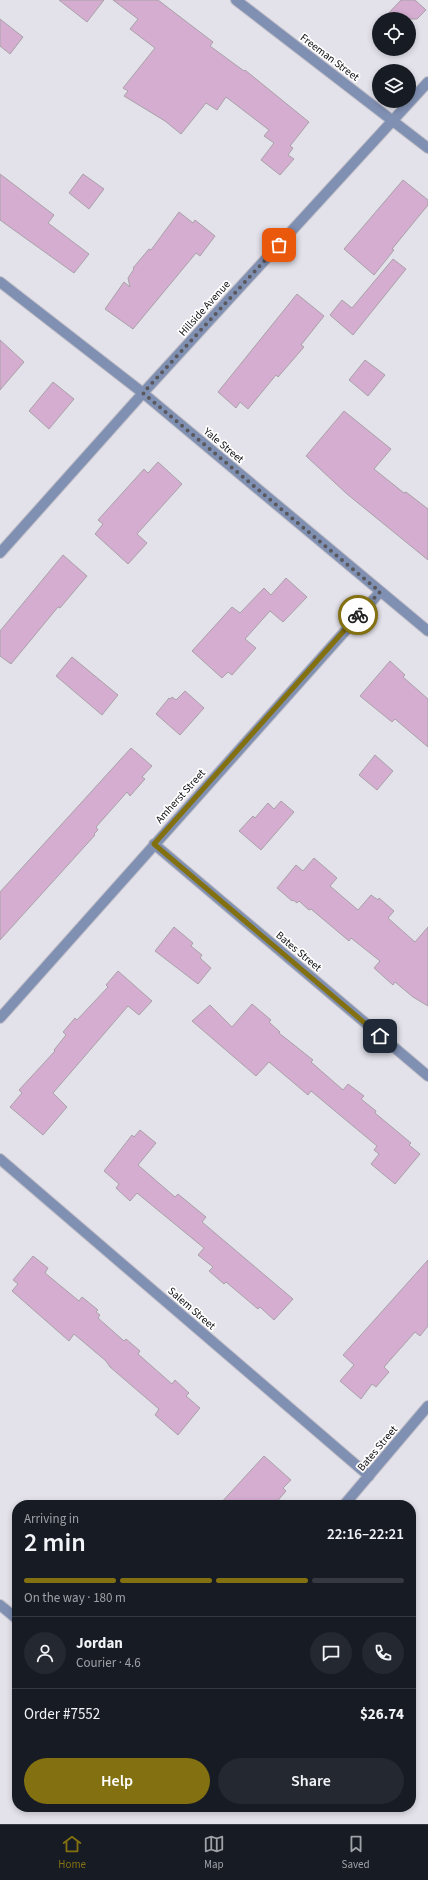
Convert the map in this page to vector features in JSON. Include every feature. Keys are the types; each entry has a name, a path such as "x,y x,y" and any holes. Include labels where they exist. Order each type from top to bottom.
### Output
{"street":[{"name":"Freeman Street","path":"236,0 428,148"},
{"name":"Hillside Avenue","path":"0,552 143,393 428,82"},
{"name":"Yale Street","path":"0,282 143,393 428,631"},
{"name":"Amherst Street","path":"0,1018 380,592"},
{"name":"Bates Street","path":"154,844 428,1076"},
{"name":"Salem Street","path":"0,1159 368,1476"},
{"name":"Bates Street","path":"348,1500 428,1406"},
{"path":"0,1605 12,1615"}],"building":[{"path":"59,0 104,0 87,22"},
{"path":"113,0 158,0 213,42 210,46 244,71 245,70 309,122 290,146 293,148 288,155 294,159 280,175 261,160 274,143 264,136 269,130 226,97 217,110 206,103 181,134 165,121 124,96 128,91 123,88 155,48 130,29 138,19"},
{"path":"401,0 415,0 426,10 417,19 416,12 390,12"},
{"path":"0,19 23,37 10,54 0,46"},
{"path":"0,174 54,215 48,223 89,254 74,273 0,220"},
{"path":"83,174 104,189 89,209 69,193"},
{"path":"403,180 428,200 428,205 392,249 394,250 374,275 344,249"},
{"path":"179,212 193,223 195,220 215,236 200,256 196,253 133,329 105,309 124,282 130,287 128,278 134,269 133,268 149,249 151,250"},
{"path":"393,259 406,269 353,335 330,315 342,300 352,308"},
{"path":"297,294 324,316 301,345 304,347 278,377 276,375 248,409 240,402 236,408 218,392"},
{"path":"0,340 24,362 0,390"},
{"path":"365,360 385,375 368,396 349,380"},
{"path":"53,382 74,399 49,429 29,411"},
{"path":"344,411 391,449 374,469 404,493 406,492 428,509 428,560 347,494 306,456"},
{"path":"158,462 182,484 137,534 147,543 128,564 95,534 103,524 98,520 144,469 148,473"},
{"path":"63,555 87,576 60,608 58,607 11,664 0,656 0,631"},
{"path":"286,578 307,597 283,622 270,611 245,639 256,648 232,675 228,672 222,678 192,651 232,607 240,613 264,588 271,595"},
{"path":"72,657 118,695 102,715 56,676"},
{"path":"390,661 405,675 403,677 428,699 428,747 395,719 392,722 360,696"},
{"path":"185,691 204,708 180,735 156,714 169,698 171,699 172,697 176,700"},
{"path":"131,748 152,766 142,777 145,779 130,796 127,792 96,827 98,830 94,834 95,835 0,940 0,892"},
{"path":"375,755 393,771 377,790 359,775"},
{"path":"281,801 294,812 261,850 239,831 253,816 255,818 268,803 274,809"},
{"path":"314,858 337,878 330,886 358,910 371,895 378,900 379,898 394,911 388,918 415,942 428,927 428,1006 413,997 395,982 393,985 374,968 380,961 351,938 349,941 311,909 309,910 299,901 297,903 293,900 292,901 277,888 296,865 303,871"},
{"path":"174,927 193,943 191,946 202,955 200,958 211,968 198,984 155,951"},
{"path":"118,971 152,1001 139,1015 128,1006 53,1093 67,1107 43,1135 10,1107 22,1093 19,1090 55,1051 54,1050 66,1035 63,1032 75,1018 77,1020 108,987 106,985"},
{"path":"252,1004 271,1020 269,1022 280,1032 279,1033 313,1060 311,1062 343,1090 348,1084 364,1096 361,1099 376,1111 375,1113 411,1143 409,1145 420,1154 395,1184 371,1164 379,1154 374,1150 377,1146 311,1091 308,1095 269,1062 256,1076 192,1021 210,1005 232,1027"},
{"path":"140,1130 156,1143 138,1165 175,1197 178,1194 206,1217 202,1222 293,1299 274,1320 260,1307 258,1309 226,1282 224,1284 209,1271 213,1267 198,1255 204,1248 137,1193 130,1201 116,1188 119,1184 104,1171 132,1135 134,1137"},
{"path":"33,1256 48,1268 45,1273 79,1301 82,1297 98,1310 96,1312 100,1315 98,1318 124,1341 126,1339 140,1351 138,1354 172,1384 175,1380 189,1393 186,1396 200,1408 178,1435 155,1415 159,1409 110,1367 106,1361 74,1334 69,1341 12,1291 18,1284 13,1280"},
{"path":"428,1260 428,1326 420,1336 415,1332 384,1367 389,1372 376,1387 372,1384 361,1399 340,1381 354,1365 343,1355"},
{"path":"264,1456 291,1480 283,1488 286,1491 278,1500 224,1500"}],"way so far":[{"path":"279,245 143,393 380,592 358,615"}],"route":[{"path":"358,615 154,844 380,1036"}]}
